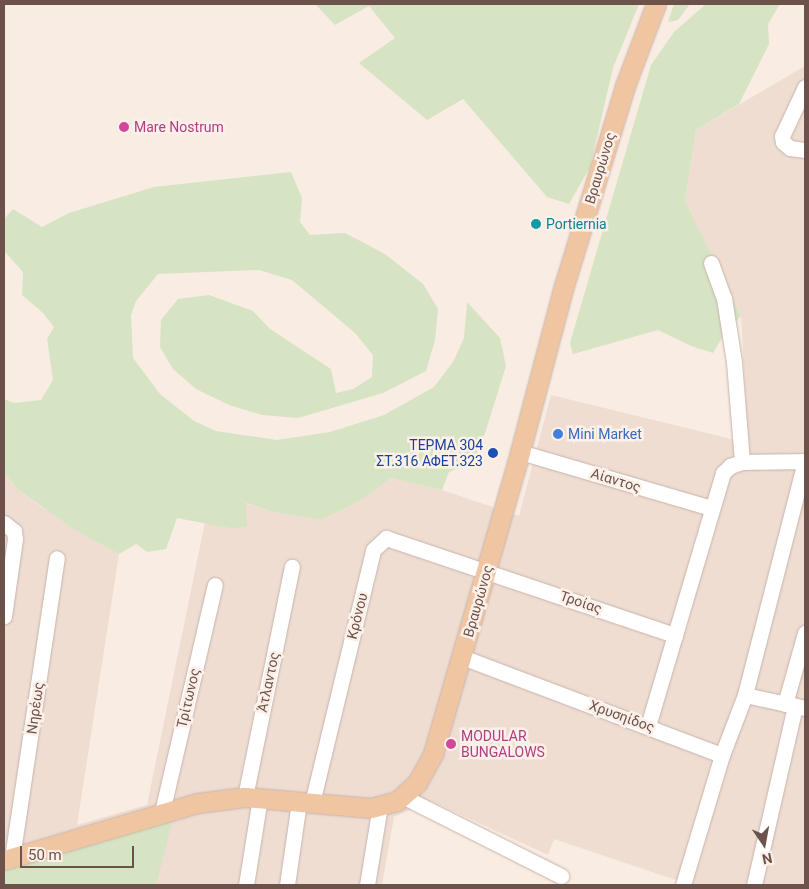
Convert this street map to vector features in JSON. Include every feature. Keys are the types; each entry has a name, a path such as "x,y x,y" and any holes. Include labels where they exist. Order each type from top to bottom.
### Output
{"main road":[{"name":"Βραυρώνος","path":"8,859 162,812 252,797 306,803 380,806 404,797 423,775 433,754 462,658 520,452 569,267 626,86 656,4"}],"street":[{"path":"805,87 782,136 783,142 790,148 805,150"},
{"path":"711,263 724,298 734,362 742,462"},
{"name":"Αίαντος","path":"520,452 711,508"},
{"path":"648,726 711,508 723,473 730,466 742,462 805,461 745,695 722,755 684,885"},
{"path":"4,523 14,531 15,539 4,616"},
{"name":"Κρόνου","path":"306,803 332,711 373,550 378,542 386,538 398,539 487,569"},
{"name":"Νηρέως","path":"8,859 57,558"},
{"name":"Άτλαντος","path":"246,885 252,797 292,567"},
{"name":"Τροίας","path":"487,569 675,635"},
{"name":"Τρίτωνος","path":"162,812 215,585"},
{"path":"754,885 795,706 805,633"},
{"name":"Χρυσηίδος","path":"462,658 722,755"},
{"path":"745,695 795,706"},
{"path":"404,797 561,876"},
{"path":"287,885 306,803"},
{"path":"367,885 380,806"}],"shaded area":[{"path":"805,66 805,885 691,885 554,839 548,855 431,801 394,817 382,885 4,885 4,472 17,489 40,506 119,554 77,825 147,805 205,522 228,528 245,503 273,512 321,520 360,501 391,478 442,490 519,516 551,395 748,443 741,316 685,200 696,130"}],"green space":[{"path":"315,4 639,4 613,68 590,167 569,204 547,197 463,99 427,120 359,63 395,38 369,6 335,25"},
{"path":"674,4 690,4 678,20 668,22"},
{"path":"706,4 780,4 768,24 769,44 739,104 696,130 685,200 741,316 724,334 713,353 691,346 658,330 573,354 570,343 651,65 674,32"},
{"path":"291,172 302,198 300,222 310,235 345,233 385,254 423,284 438,309 435,340 426,371 383,393 298,418 262,415 229,405 196,389 173,369 160,347 161,320 178,299 209,295 253,311 270,329 331,369 336,393 353,389 372,377 373,355 355,333 292,280 259,270 158,274 136,301 131,315 133,358 160,394 194,421 216,431 277,440 330,432 384,415 434,387 453,362 464,338 467,302 500,338 506,366 481,446 472,463 449,472 442,490 391,478 360,501 321,520 273,512 246,503 247,527 229,528 177,518 166,549 147,552 136,544 119,554 75,530 17,489 4,472 4,399 14,403 41,400 53,380 47,339 54,327 43,313 22,295 23,272 5,252 4,219 13,209 42,227 69,213 154,187"},
{"path":"176,808 156,885 4,885 4,860"}],"place":[{"name":"Mare Nostrum","path":"124,127"},
{"name":"Portiernia","path":"536,224"},
{"name":"Mini Market","path":"558,434"},
{"name":"ΤΕΡΜΑ 304 ΣΤ.316 ΑΦΕΤ.323","path":"493,453"},
{"name":"MODULAR BUNGALOWS","path":"451,744"}]}
